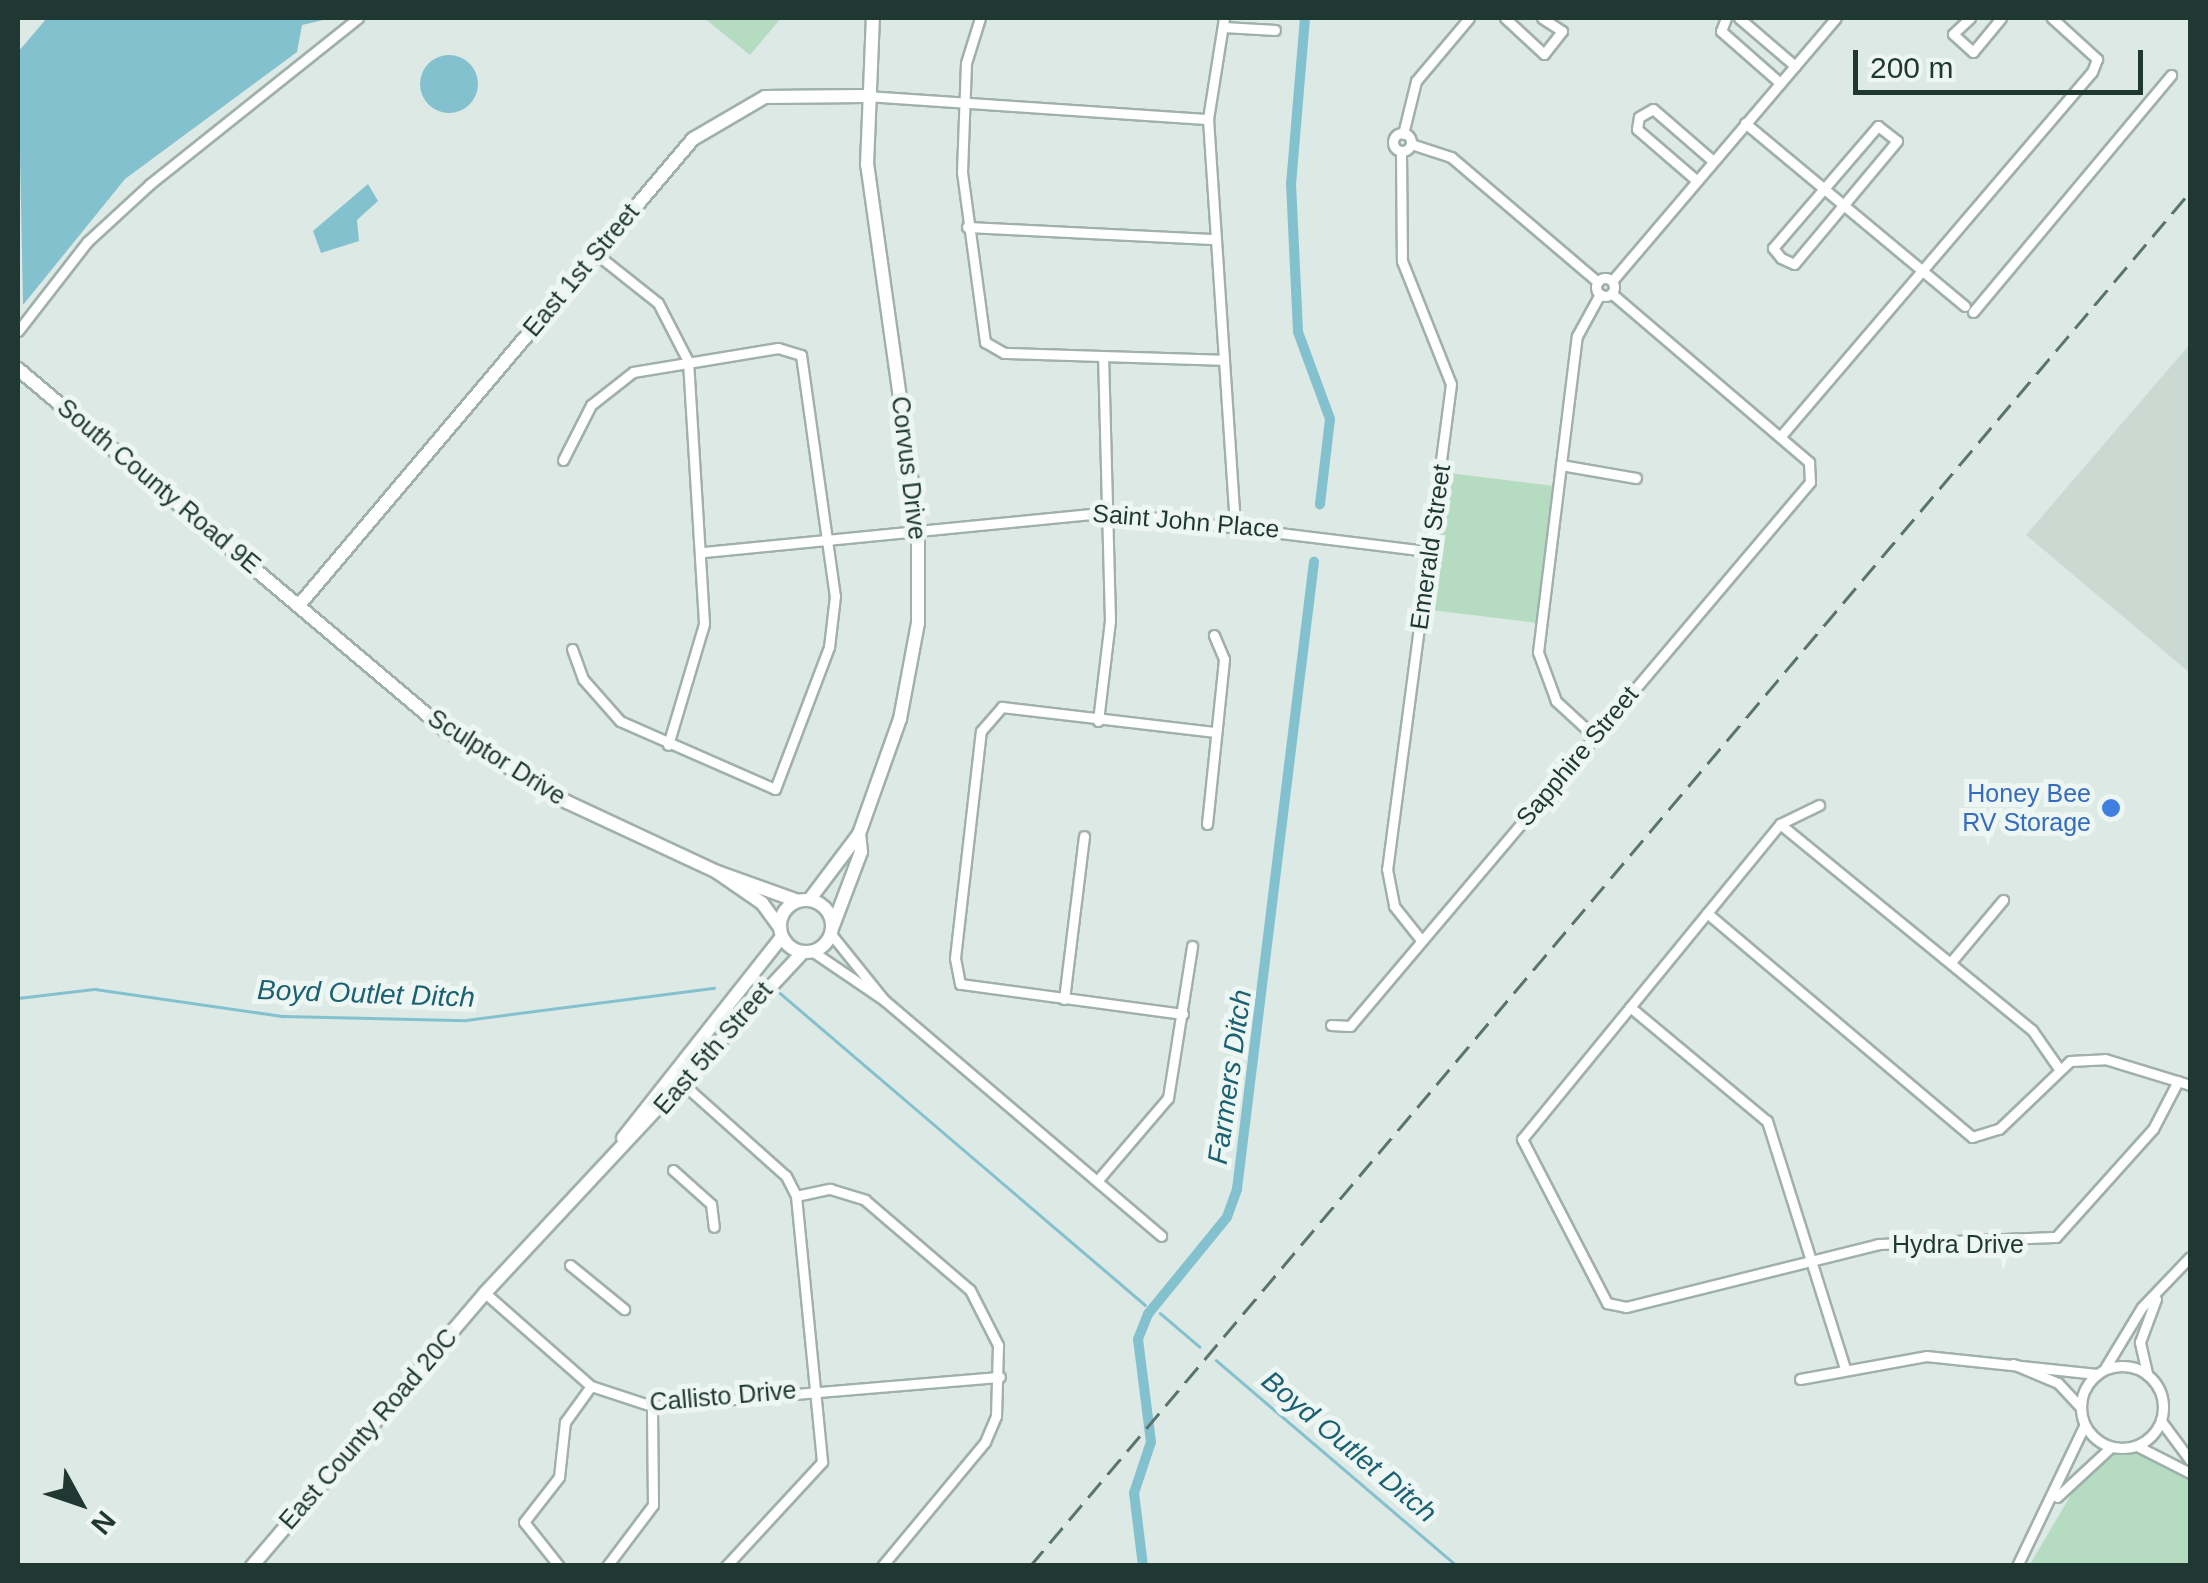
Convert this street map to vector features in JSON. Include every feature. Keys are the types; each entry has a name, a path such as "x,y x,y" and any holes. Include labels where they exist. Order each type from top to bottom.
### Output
{"street":[{"path":"18,331 86,242 155,179 358,18"},
{"path":"874,18 864,96 1208,119"},
{"path":"980,18 962,100 967,227 990,347 1224,360"},
{"path":"1468,18 1416,81 1403,134 1411,144 1451,157 1598,282 1600,294 1577,336 1540,672 1594,736"},
{"path":"1505,18 1544,54 1562,31 1542,18"},
{"path":"1726,18 1721,32 1780,83"},
{"path":"1739,18 1795,66"},
{"path":"1612,294 1612,281 1836,18"},
{"path":"1970,18 1954,34 1973,52 2001,18"},
{"path":"1600,294 1612,294 1780,437 2097,59 2052,18"},
{"path":"1235,524 1212,239 1208,119 1224,22 1275,30"},
{"path":"1745,123 1969,309 2171,75"},
{"name":"East 1st Street","path":"300,604 595,253 725,113 773,95 864,96"},
{"name":"Corvus Drive","path":"804,900 858,834 914,656 918,526 864,96"},
{"path":"1696,180 1637,129 1639,117 1653,110 1713,160"},
{"path":"1878,126 1898,142 1794,264 1781,258 1773,248 1824,188 1878,126"},
{"name":"Emerald Street","path":"1403,134 1394,141 1401,152 1402,260 1451,384 1387,869 1394,906 1421,940"},
{"path":"1401,152 1411,144"},
{"path":"967,227 1212,239"},
{"path":"595,253 658,303 688,361 704,552 704,624 668,745"},
{"path":"1598,282 1612,281"},
{"path":"563,460 576,426 608,387 632,372 778,348 801,355 832,537 829,648 775,788 620,721 582,679 572,649"},
{"path":"1098,721 1110,512 1103,356"},
{"name":"South County Road 9E","path":"18,369 300,604"},
{"name":"Sapphire Street","path":"1331,1025 1350,1026 1813,472 1780,437"},
{"path":"1561,465 1636,478"},
{"name":"Saint John Place","path":"704,552 918,526 1110,512 1235,524 1428,552"},
{"name":"Sculptor Drive","path":"300,604 474,749 717,872 762,902 781,932 807,952"},
{"path":"1207,824 1224,659 1214,634"},
{"path":"1183,1014 960,984 954,958 989,714 1002,707 1216,732"},
{"path":"1819,805 1780,824 1630,1007 1767,1121 1814,1258 1844,1368"},
{"path":"1780,824 2032,1030 2056,1066"},
{"name":"Corvus Drive","path":"832,930 861,852 858,834"},
{"path":"1064,1000 1084,836"},
{"name":"Sculptor Drive","path":"717,872 804,900"},
{"path":"804,900 832,930 884,1000"},
{"name":"East 5th Street","path":"485,1292 622,1141 735,999 804,900"},
{"path":"1951,962 2002,900"},
{"path":"1707,913 1972,1137 1999,1129 2056,1066 2090,1057 2190,1085"},
{"name":"East 5th Street","path":"622,1141 683,1084 746,1010 832,930"},
{"path":"1097,1181 1168,1098 1192,946"},
{"path":"807,952 884,1000 1161,1236"},
{"name":"Hydra Drive","path":"1630,1007 1520,1146 1607,1302 1626,1308 1878,1244 2056,1237 2153,1129 2178,1081"},
{"path":"683,1084 786,1176 796,1196 822,1462 726,1566"},
{"path":"673,1170 710,1204 714,1226"},
{"path":"796,1196 830,1189 864,1200 970,1290 998,1345 996,1416 973,1462 882,1566"},
{"path":"2081,1408 2100,1372 2190,1256"},
{"path":"570,1265 624,1309"},
{"name":"Callisto Drive","path":"485,1292 591,1386 652,1406 812,1389 1000,1377"},
{"name":"East County Road 20C","path":"252,1566 485,1292"},
{"path":"2157,1296 2140,1342 2146,1373 2162,1394 2161,1421 2190,1460"},
{"path":"1800,1378 1926,1356 2146,1373"},
{"path":"2010,1362 2058,1383 2081,1408 2084,1423 2055,1498 2018,1566"},
{"path":"559,1566 524,1522 559,1477 567,1416 591,1386"},
{"path":"607,1566 654,1505 652,1406"},
{"path":"2134,1446 2161,1421"},
{"path":"2084,1423 2112,1447"},
{"path":"2055,1498 2112,1447 2134,1446 2190,1474"}],"shaded area":[{"path":"2190,344 2190,673 2026,535"}],"green space":[{"path":"704,18 781,18 750,55"},
{"path":"1448,473 1554,486 1537,623 1431,610"},
{"path":"2118,1451 2146,1451 2190,1479 2190,1565 2029,1566 2085,1471"}],"water":[{"path":"47,18 332,18 302,25 297,52 125,179 23,305 18,52"},
{"path":"449,55 470,63 478,84 470,105 449,113 428,105 420,84 428,63"},
{"path":"368,184 378,201 357,220 359,241 321,253 313,231"}],"waterway":[{"name":"Farmers Ditch","path":"1305,18 1291,183 1298,332 1330,419 1320,504"},
{"name":"Farmers Ditch","path":"1143,1566 1134,1493 1151,1442 1138,1339 1148,1314 1227,1217 1237,1189 1314,562"},
{"name":"Boyd Outlet Ditch","path":"18,998 95,989 283,1016 466,1020 714,988"},
{"name":"Boyd Outlet Ditch","path":"780,993 1145,1305"},
{"name":"Boyd Outlet Ditch","path":"1160,1313 1200,1347"},
{"name":"Boyd Outlet Ditch","path":"1216,1360 1457,1566"}],"railway":[{"path":"1030,1566 2190,192"}],"place":[{"name":"Honey Bee RV Storage","path":"2111,808"}]}
